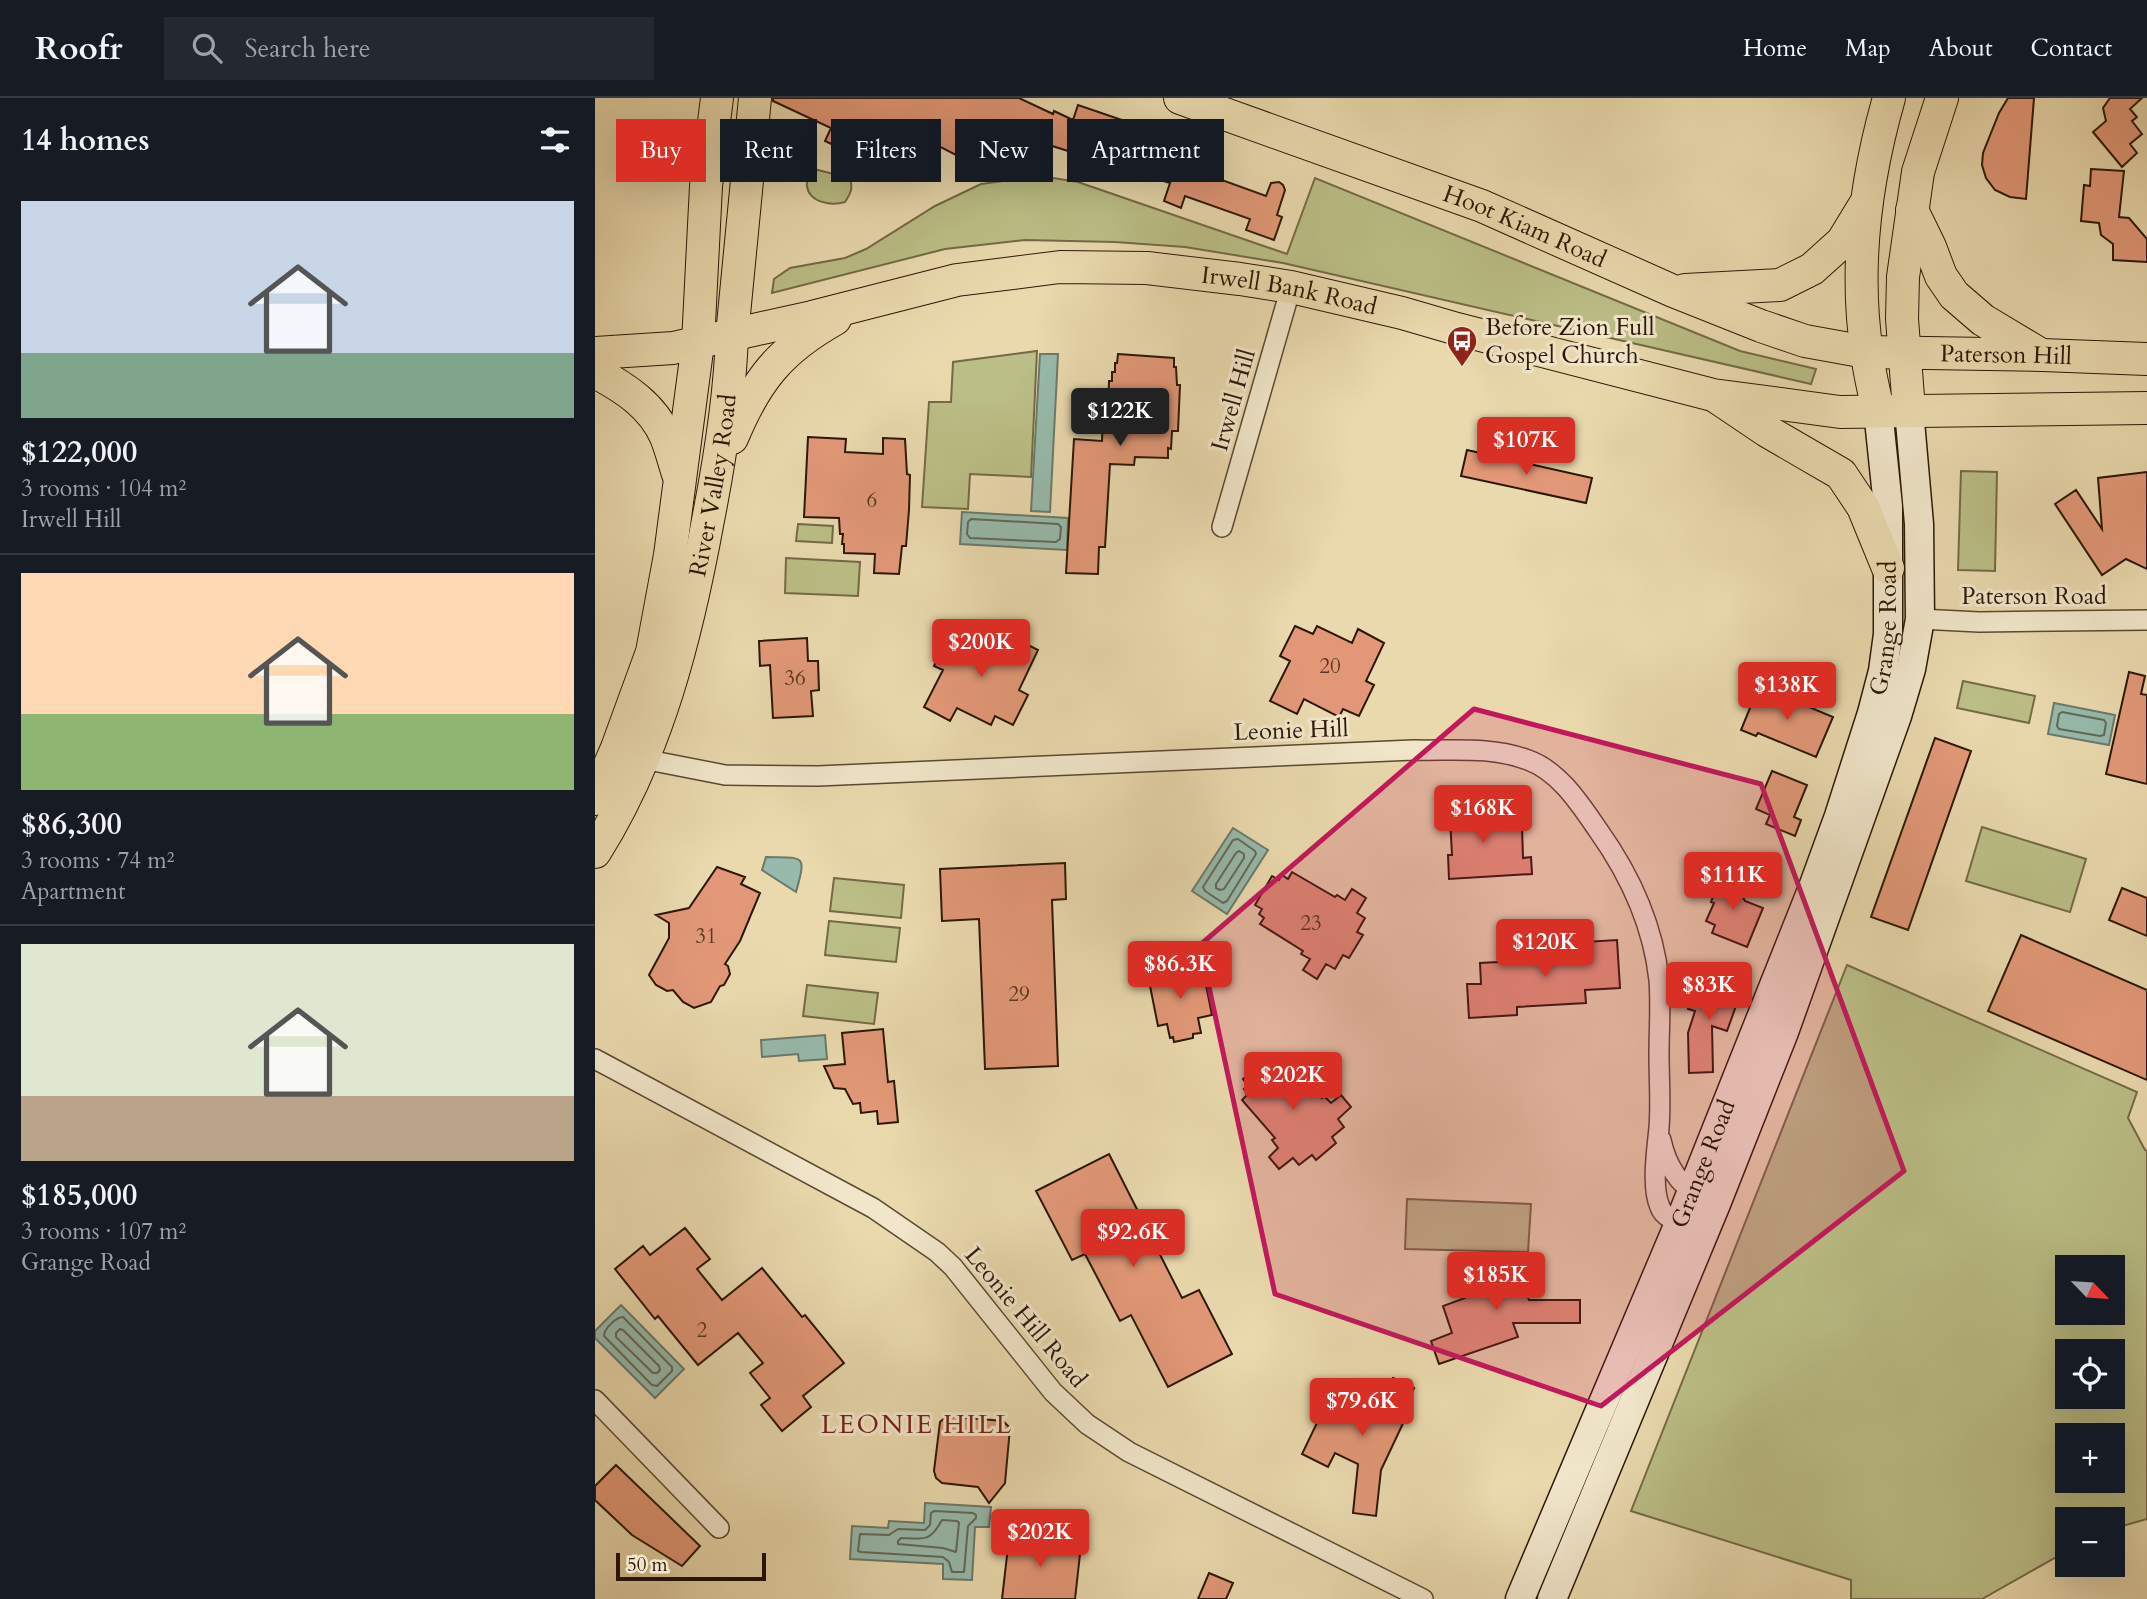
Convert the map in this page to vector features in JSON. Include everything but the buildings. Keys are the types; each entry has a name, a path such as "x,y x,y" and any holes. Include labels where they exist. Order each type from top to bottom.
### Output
{"main road":[{"name":"River Valley Road","path":"595,852 621,809 670,555 698,343 706,186 716,98"},
{"name":"River Valley Road","path":"595,799 630,753 668,692 701,559 717,472 731,368 755,98"},
{"name":"Hoot Kiam Road","path":"1180,98 1482,206 1673,291 1761,326 1805,341 1867,352"},
{"name":"Grange Road","path":"1552,1599 1692,1227 1691,1192 1839,816 1882,671 1888,634 1888,506 1878,410 1863,316 1862,255 1867,201 1877,142 1889,98"},
{"name":"Grange Road","path":"1520,1599 1692,1227 1716,1204 1784,1032 1875,780 1911,669 1920,619 1919,524 1902,319 1903,276 1918,172 1941,98"},
{"path":"1673,291 1780,285 1812,269 1842,242 1867,201"},
{"path":"1912,210 1941,276 1954,295 1983,320 2042,355"},
{"name":"Irwell Bank Road","path":"595,353 673,348 698,343 957,280 1060,267 1146,268 1290,287 1402,313 1457,330 1713,395 1840,412 1878,410"},
{"path":"717,472 744,410 776,363 814,331 862,304"},
{"name":"Paterson Hill","path":"1867,352 2147,359"},
{"path":"595,372 629,392 649,410 666,436 680,482"},
{"path":"1713,395 1767,431 1842,474 1863,507 1888,568"},
{"path":"1878,410 2147,408"}],"street":[{"name":"Irwell Hill","path":"1222,527 1290,287"},
{"name":"Paterson Road","path":"1920,619 1979,622 2147,620"},
{"name":"Leonie Hill","path":"630,753 725,775 747,776 831,775 1461,749 1502,752 1531,761 1549,772 1576,798 1612,850 1636,893 1650,933 1659,981 1659,1128 1655,1157 1660,1207 1668,1217 1692,1227"},
{"name":"Leonie Hill Road","path":"595,1059 873,1208 937,1252 953,1267 1053,1392 1087,1424 1129,1452 1423,1599"},
{"name":"Leonie Hill","path":"1659,1128 1664,1155 1677,1179 1691,1192 1716,1204"},
{"path":"595,1400 719,1528"}],"highlighted area":[{"path":"1474,709 1761,784 1904,1171 1601,1406 1275,1294 1200,945"}],"green space":[{"path":"817,170 831,173 831,182 851,182 851,190 845,202 834,204 816,200 809,192 807,184 817,182"},
{"path":"1053,178 1078,182 1287,254 1315,178 1740,351 1816,369 1811,384 1283,263 1185,247 1025,240 945,249 772,293 774,279 790,268 845,258 866,249 935,206 981,184 1053,182"},
{"path":"1037,351 1031,477 970,474 968,509 922,507 929,402 951,402 953,362"},
{"path":"1961,471 1997,472 1995,571 1958,570"},
{"path":"798,524 833,526 832,543 796,541"},
{"path":"786,558 860,562 858,596 785,593"},
{"path":"1963,681 2035,696 2029,723 1957,708"},
{"path":"1982,827 2086,859 2070,912 1966,881"},
{"path":"834,878 904,885 901,918 830,911"},
{"path":"829,921 900,928 896,962 825,955"},
{"path":"1847,965 2137,1092 2128,1118 2147,1151 2147,1519 2125,1525 2125,1507 2055,1507 2055,1558 1982,1599 1851,1599 1851,1580 1631,1511"},
{"path":"807,985 878,993 874,1024 803,1016"},
{"path":"1407,1199 1531,1204 1528,1252 1405,1249"}],"water":[{"path":"1040,354 1058,354 1050,512 1031,511"},
{"path":"962,512 1068,518 1067,550 960,544"},
{"path":"2054,703 2115,715 2109,745 2048,734"},
{"path":"1233,828 1268,850 1227,914 1192,891"},
{"path":"766,857 799,860 801,870 796,892 762,870"},
{"path":"825,1035 827,1059 799,1061 798,1054 762,1057 761,1040"},
{"path":"621,1305 684,1369 655,1398 595,1338 595,1331"},
{"path":"925,1503 991,1507 989,1527 975,1527 972,1580 943,1579 943,1564 850,1559 852,1526 888,1528 889,1521 924,1523"}],"place":[{"name":"Before Zion Full Gospel Church","path":"1462,368"}],"district":[{"name":"LEONIE HILL","path":"917,1424"}]}
